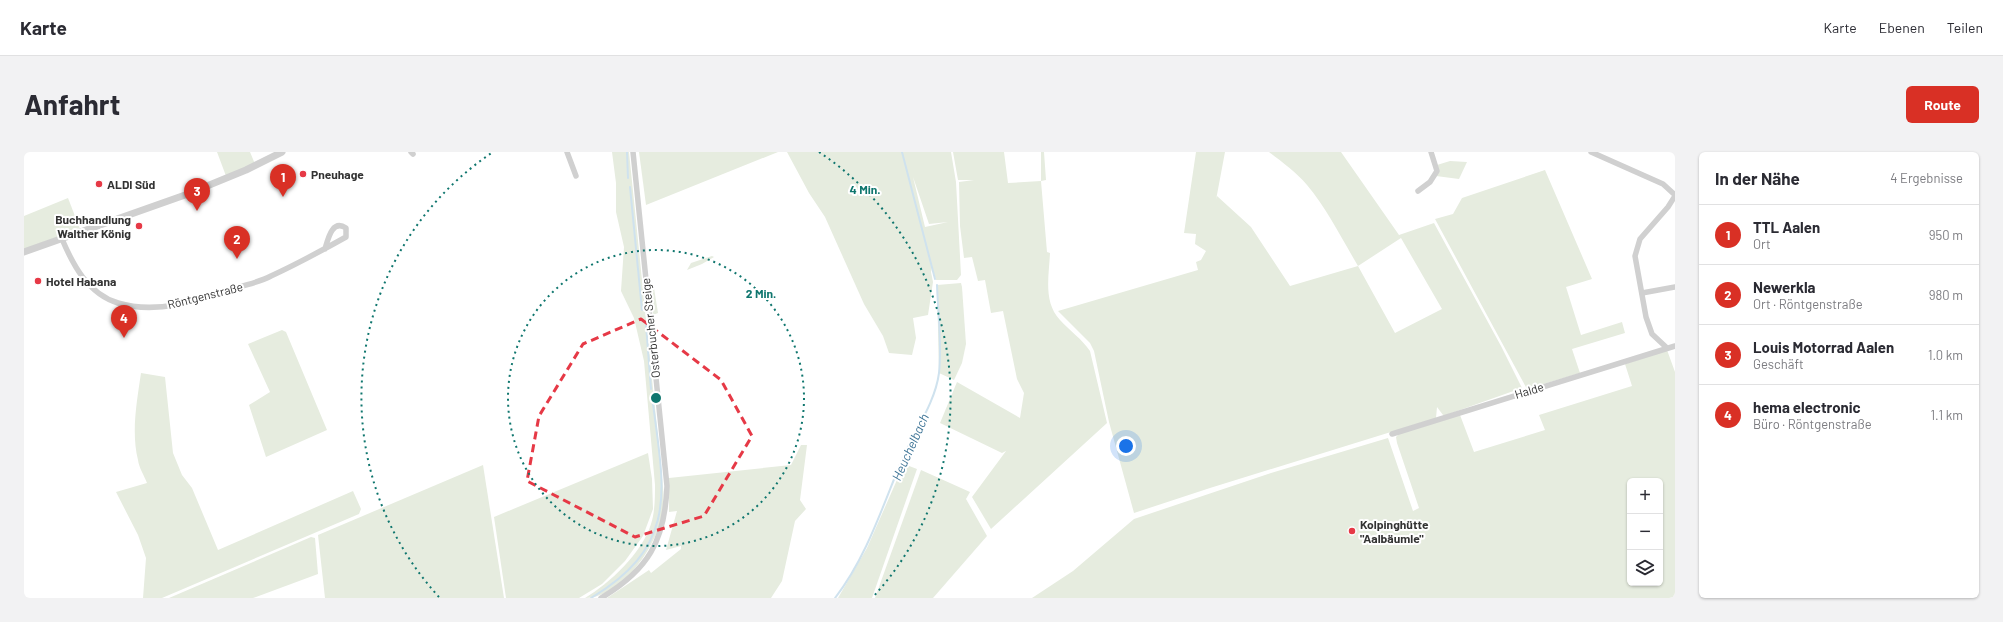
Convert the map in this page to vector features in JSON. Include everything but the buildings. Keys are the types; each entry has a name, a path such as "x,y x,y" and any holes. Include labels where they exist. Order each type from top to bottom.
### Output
{"street":[{"path":"24,252 185,195 246,170 282,152"},
{"path":"567,152 576,176"},
{"name":"Osterbucher Steige","path":"601,598 627,581 641,567 658,540 666,512 667,486 633,152"},
{"path":"1418,191 1430,182 1437,171 1431,152"},
{"path":"1591,152 1663,184 1675,195 1668,207 1640,239 1635,256 1646,317 1652,334 1667,348"},
{"name":"Röntgenstraße","path":"62,239 79,274 102,295 117,303 143,307 169,306 209,297 269,277 325,249 346,237 346,228 342,225 337,225 333,228 325,249"},
{"path":"1642,293 1675,287"},
{"name":"Halde","path":"1392,434 1675,346"}],"highlighted area":[{"path":"641,319 721,380 752,436 704,516 635,537 527,481 539,416 583,344"}],"shaded area":[{"path":"217,152 250,152 255,164 226,176"},
{"path":"612,152 629,152 664,505 660,524 654,538 636,567 625,579 612,589 599,596 585,598 605,584 633,556 647,535 651,524 654,504 655,485 644,361 634,318 621,291 624,247 616,212 616,183"},
{"path":"639,152 778,152 646,205"},
{"path":"787,152 951,152 956,182 961,275 957,280 936,280 932,267 931,272 933,282 928,315 913,318 916,338 912,355 889,353 883,336 864,304 825,217 809,193","holes":["913,177 929,224 948,222 925,227"]},
{"path":"953,152 1004,152 1008,183 1041,181 1047,252 1050,253 1048,288 1051,305 1060,320 1090,351 1107,423 991,529 972,497 1006,451 1002,453 940,423 957,382 1020,418 1024,393 1017,379 1003,311 991,313 985,280 978,281 972,257 964,258 960,226 959,182 974,180 958,180"},
{"path":"1041,152 1044,152 1046,180 1041,181"},
{"path":"1196,152 1225,152 1216,200 1217,196 1251,227 1290,286 1358,266 1334,224 1307,185 1289,167 1269,152 1341,152 1399,235 1434,223 1501,346 1522,388 1446,415 1443,415 1437,407 1436,418 1134,513 1109,422 1094,351 1090,343 1058,311 1198,270 1196,262 1201,260 1206,251 1195,244 1196,234 1184,233","holes":["1401,238 1442,309 1395,333 1358,266"]},
{"path":"1450,161 1467,162 1459,179 1436,176 1437,165"},
{"path":"1545,170 1592,279 1566,287 1581,335 1622,322 1625,333 1572,349 1580,373 1527,389 1435,219 1453,214 1462,198"},
{"path":"68,198 80,229 24,249 24,216"},
{"path":"712,256 714,257 687,270 691,263"},
{"path":"961,283 966,344 962,363 954,380 939,373 937,285"},
{"path":"654,288 658,313 653,315 651,292"},
{"path":"282,330 286,332 327,430 266,457 249,405 270,392 248,344"},
{"path":"1667,350 1675,372 1675,598 1032,598 1073,571 1134,519 1271,473 1388,438 1413,511 1419,508 1397,443 1396,437 1400,433 1460,415 1474,452 1545,430 1539,415 1632,386 1625,364"},
{"path":"141,373 165,377 173,453 182,475 192,488 218,550 353,491 361,509 359,514 162,598 143,598 146,558 138,535 116,492 147,483 140,469 135,439 135,416"},
{"path":"801,445 807,445 800,500 806,509 795,521 782,581 771,598 607,598 649,570 651,573 681,549 681,546 666,550 677,511 669,512 669,478 791,465"},
{"path":"648,453 652,479 653,509 643,536 625,561 602,584 579,598 506,598 494,517"},
{"path":"904,464 917,469 872,598 838,598 867,548"},
{"path":"483,465 504,598 325,598 318,535"},
{"path":"921,470 970,492 966,499 987,536 933,598 875,598"},
{"path":"311,537 315,538 318,574 253,598 169,598"}],"waterway":[{"path":"627,152 628,178"},
{"name":"Heuchelbach","path":"902,152 935,279"},
{"path":"630,187 642,310"},
{"name":"Heuchelbach","path":"835,598 846,583 864,550 901,462 923,418 937,385 940,362 937,285"},
{"path":"646,324 651,389"},
{"path":"591,598 620,578 640,556 653,534 660,510 662,485 652,396"}],"place":[{"name":"Pneuhage","path":"303,174"},
{"name":"ALDI Süd","path":"99,184"},
{"name":"TTL Aalen","path":"283,197"},
{"name":"Louis Motorrad Aalen","path":"197,211"},
{"name":"Buchhandlung Walther König","path":"139,226"},
{"name":"Newerkla","path":"237,259"},
{"name":"Hotel Habana","path":"38,281"},
{"name":"hema electronic","path":"124,338"},
{"name":"Kolpinghütte \"Aalbäumle\"","path":"1352,531"}]}
